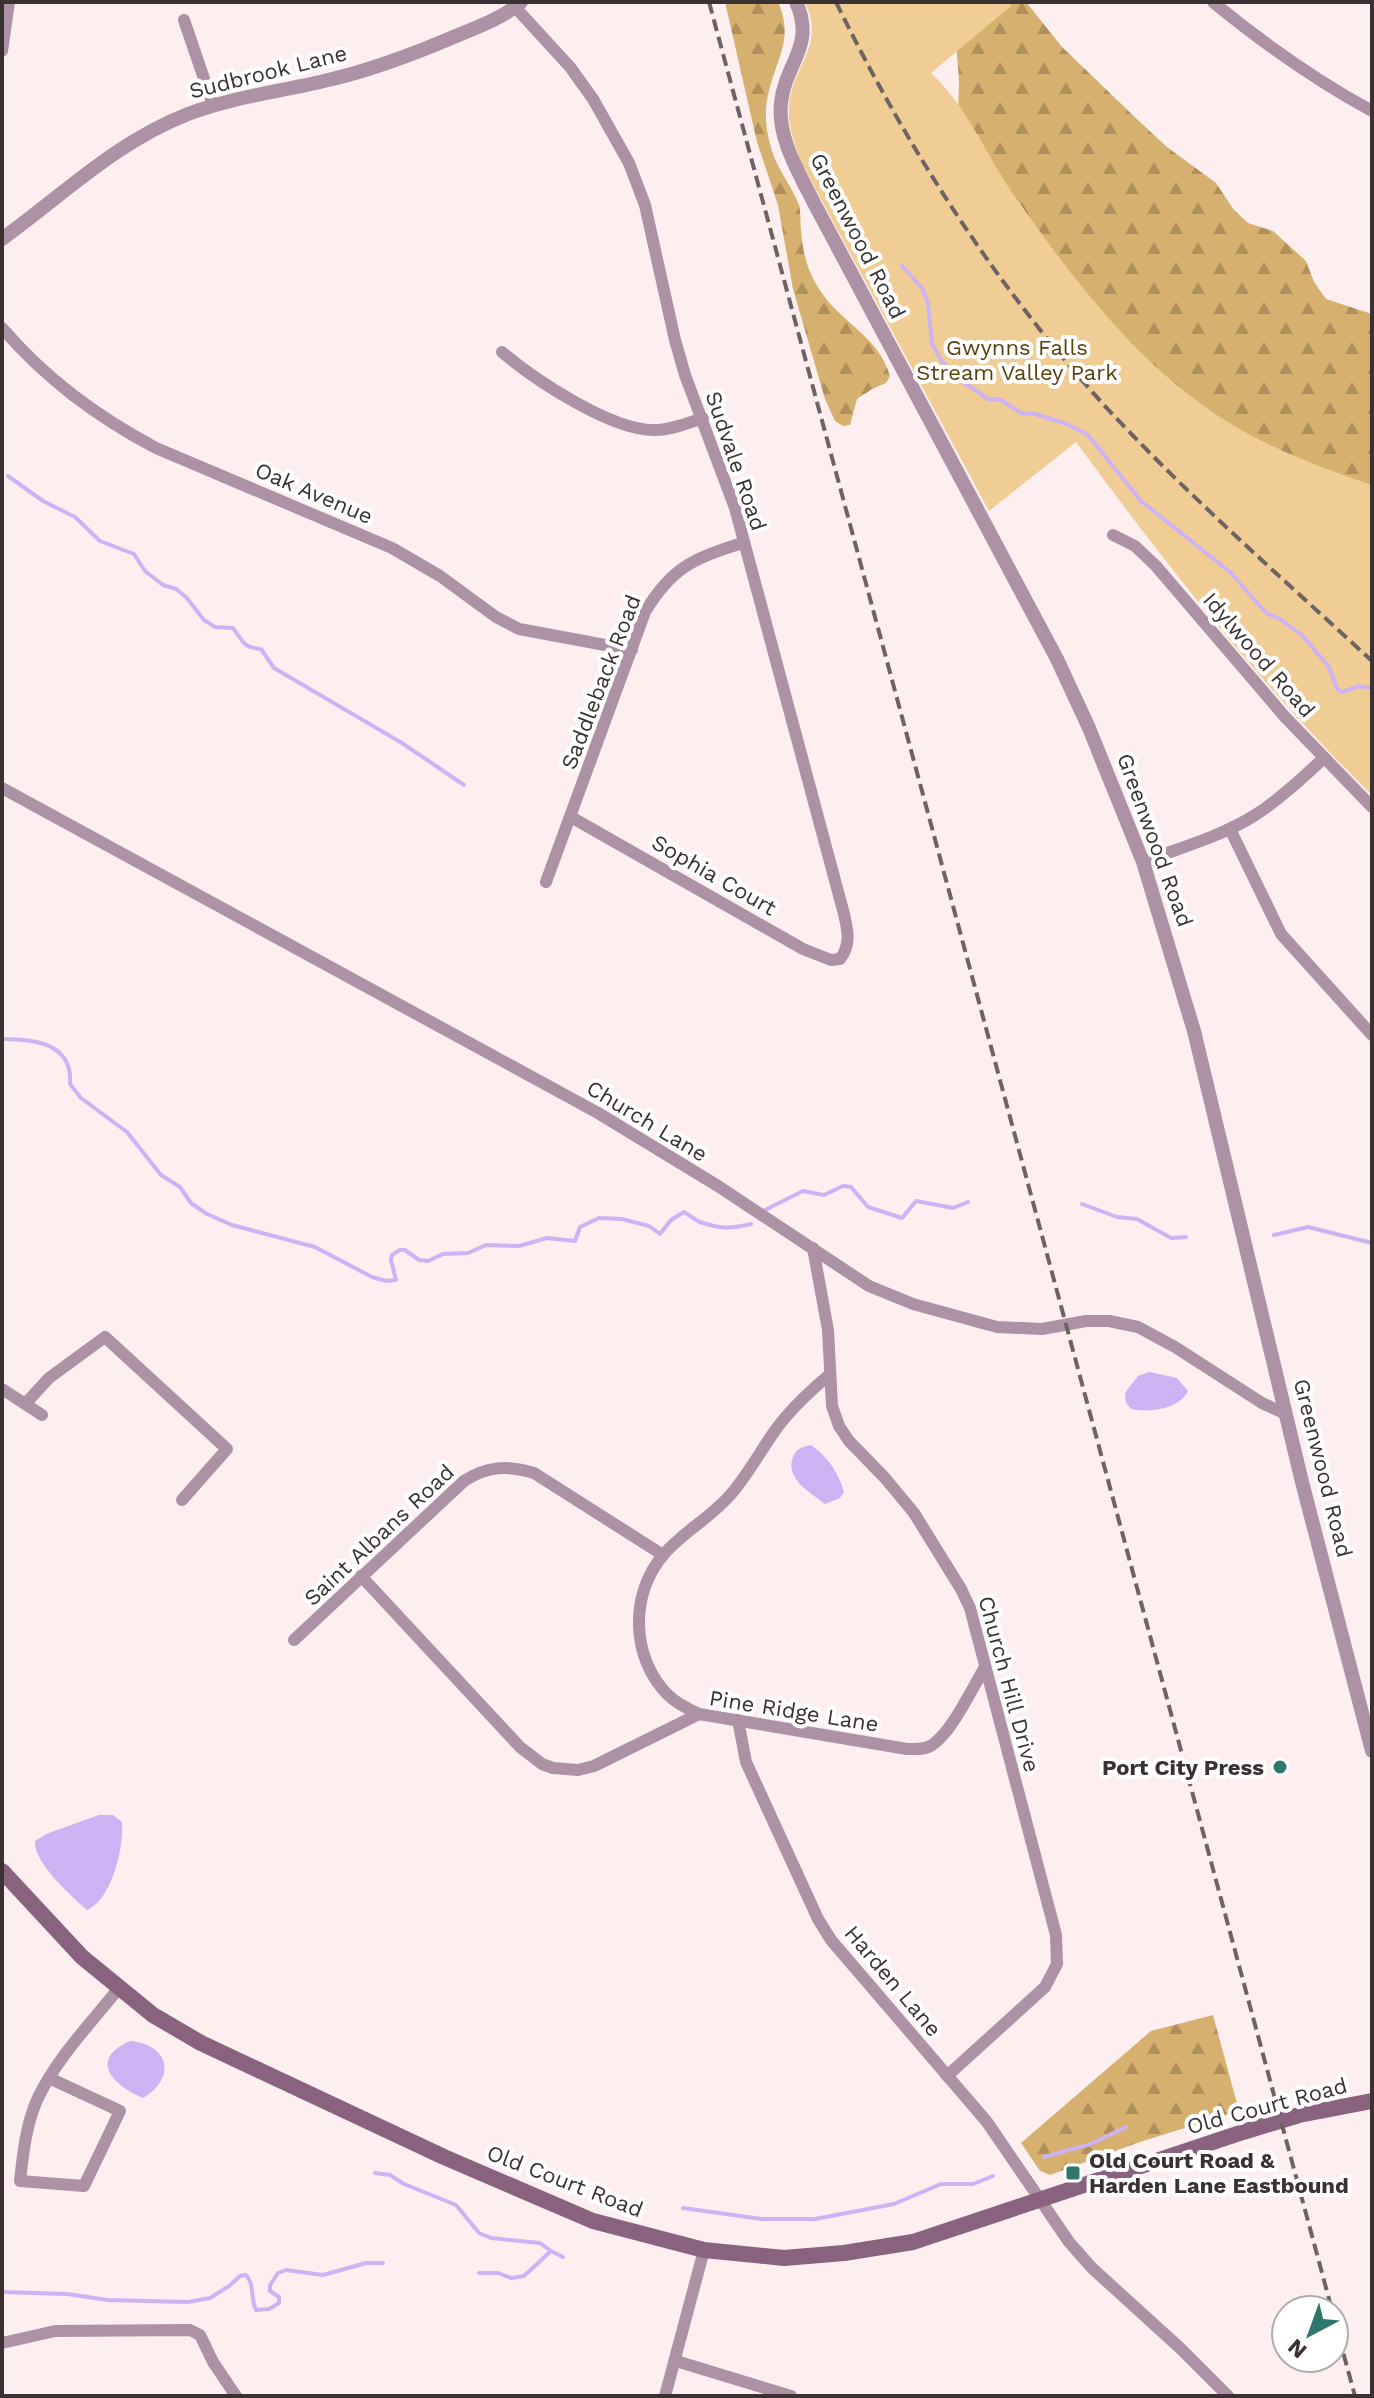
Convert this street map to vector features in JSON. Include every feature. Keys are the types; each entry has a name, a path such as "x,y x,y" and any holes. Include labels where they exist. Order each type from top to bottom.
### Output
{"main road":[{"name":"Old Court Road","path":"2,1871 82,1957 119,1988 153,2015 237,2062 593,2221 704,2250 784,2258 844,2253 913,2242 1243,2132 1299,2115 1372,2101"}],"street":[{"path":"2,51 9,2"},
{"name":"Greenwood Road","path":"796,2 804,26 803,37 781,103 782,124 791,153 814,203 1071,686 1143,862 1194,1031 1286,1414 1372,1751"},
{"path":"1213,2 1291,63 1372,111"},
{"name":"Sudbrook Lane","path":"2,239 86,172 131,142 172,121 243,96 325,81 396,60 478,26 518,5"},
{"name":"Sudvale Road","path":"518,5 570,67 610,127 629,163 645,205 682,363 730,495 844,914 848,944 840,959"},
{"path":"184,20 213,105"},
{"name":"Oak Avenue","path":"2,328 62,389 156,448 392,548 519,629 632,650"},
{"path":"502,352 523,370 610,420 637,429 656,430 703,418"},
{"name":"Idylwood Road","path":"1113,535 1135,546 1156,566 1242,668 1372,807"},
{"name":"Saddleback Road","path":"546,882 645,612 669,578 692,561 743,543"},
{"path":"1143,862 1230,829 1267,807 1324,758"},
{"name":"Church Lane","path":"2,788 598,1113 718,1186 869,1286 888,1295 984,1324 1020,1330 1109,1321 1138,1327 1262,1403 1286,1414"},
{"name":"Sophia Court","path":"571,817 803,949 831,960 840,959"},
{"path":"1230,829 1281,934 1372,1035"},
{"name":"Church Hill Drive","path":"813,1248 817,1285 828,1330 832,1406 844,1434 905,1500 961,1589 976,1630 1059,1951 1052,1977 1045,1987 947,2076"},
{"path":"26,1403 49,1378 105,1337 227,1449 182,1500"},
{"path":"699,1714 668,1695 646,1663 638,1620 649,1578 663,1555 733,1493 788,1414 829,1375"},
{"path":"2,1389 42,1415"},
{"name":"Saint Albans Road","path":"294,1640 476,1473 511,1467 534,1473 663,1555"},
{"name":"Pine Ridge Lane","path":"361,1576 520,1747 542,1764 565,1770 594,1766 699,1714 907,1749 925,1748 938,1740 948,1728 984,1669"},
{"name":"Harden Lane","path":"738,1720 746,1762 818,1919 845,1959 1001,2140 1069,2242 1092,2268 1228,2396"},
{"path":"49,2078 120,2111 84,2186 20,2181 27,2130 49,2078 119,1988"},
{"path":"665,2396 704,2250"},
{"path":"2,2343 55,2331 190,2330 200,2335 213,2362 236,2396"},
{"path":"676,2361 791,2396"}],"green space":[{"path":"725,2 778,2 785,28 767,102 767,132 772,152 799,205 803,247 812,277 830,303 878,351 890,376 886,383 857,399 850,425 843,426 835,421 825,399 793,289 778,205 757,142"},
{"name":"Gwynns Falls Stream Valley Park","path":"805,2 1008,2 1011,6 931,73 956,101 1005,182 1064,264 1145,357 1208,409 1274,447 1372,485 1372,795 1254,669 1145,534 1076,442 989,511 801,162 789,120 789,106 812,32"},
{"path":"932,2 1026,2 1062,47 1167,147 1216,183 1234,210 1248,223 1273,231 1306,261 1314,282 1326,299 1372,314 1372,605 1130,391 958,116 956,43"},
{"path":"1213,2015 1239,2111 1050,2175 1040,2171 1021,2143 1151,2031"}],"shaded area":[{"path":"1149,1372 1177,1378 1188,1391 1171,1406 1131,1409 1126,1403 1125,1393 1138,1376"},
{"path":"811,1445 832,1466 844,1492 840,1498 825,1504 801,1485 791,1467 797,1451"},
{"path":"99,1815 113,1815 122,1822 121,1845 110,1884 96,1904 87,1910 46,1868 35,1841"},
{"path":"130,2041 153,2048 164,2063 161,2081 143,2098 115,2080 108,2064 117,2048"}],"waterway":[{"path":"902,266 922,288 928,303 932,344 956,377 988,399 1001,400 1021,413 1067,424 1088,435 1141,501 1231,573 1266,613 1303,636 1329,667 1337,689 1342,692 1359,686 1372,688"},
{"path":"8,476 43,501 75,517 100,541 134,554 145,571 186,597 204,620 215,627 233,628 247,645 261,649 274,668 402,743 464,785"},
{"path":"2,1039 38,1042 58,1052 69,1070 70,1084 81,1098 127,1132 161,1175 180,1187 191,1203 207,1214 232,1225 315,1247 372,1277 386,1281 396,1280 391,1260 392,1255 400,1250 428,1261 443,1254 468,1253 486,1245 519,1246 547,1238 575,1241 580,1227 599,1218 622,1219 649,1226 660,1234 671,1220 684,1212 714,1226 751,1224"},
{"path":"765,1210 803,1191 824,1195 843,1186 851,1187 868,1207 902,1218 916,1201 953,1208 968,1202"},
{"path":"1082,1204 1117,1217 1137,1219 1171,1238 1186,1237"},
{"path":"1274,1235 1308,1227 1372,1243"},
{"path":"1044,2157 1091,2144 1126,2127"},
{"path":"375,2173 390,2175 404,2184 456,2205 479,2233 491,2238 540,2243 551,2251"},
{"path":"683,2208 762,2219 815,2219 894,2204 941,2184 973,2184 993,2176"},
{"path":"479,2273 498,2273 511,2278 524,2276 551,2251 563,2257"},
{"path":"2,2292 188,2302 210,2298 246,2275 251,2283 256,2310 269,2309 279,2303 279,2297 270,2291 270,2285 278,2273 286,2270 323,2275 366,2263 383,2263"}],"railway":[{"path":"709,2 1328,2294"},
{"path":"836,2 923,162 990,263 1064,359 1169,472 1372,661"},
{"path":"1349,2374 1355,2396"}],"place":[{"name":"Port City Press","path":"1280,1767"},
{"name":"Old Court Road & Harden Lane Eastbound","path":"1073,2173"}]}
